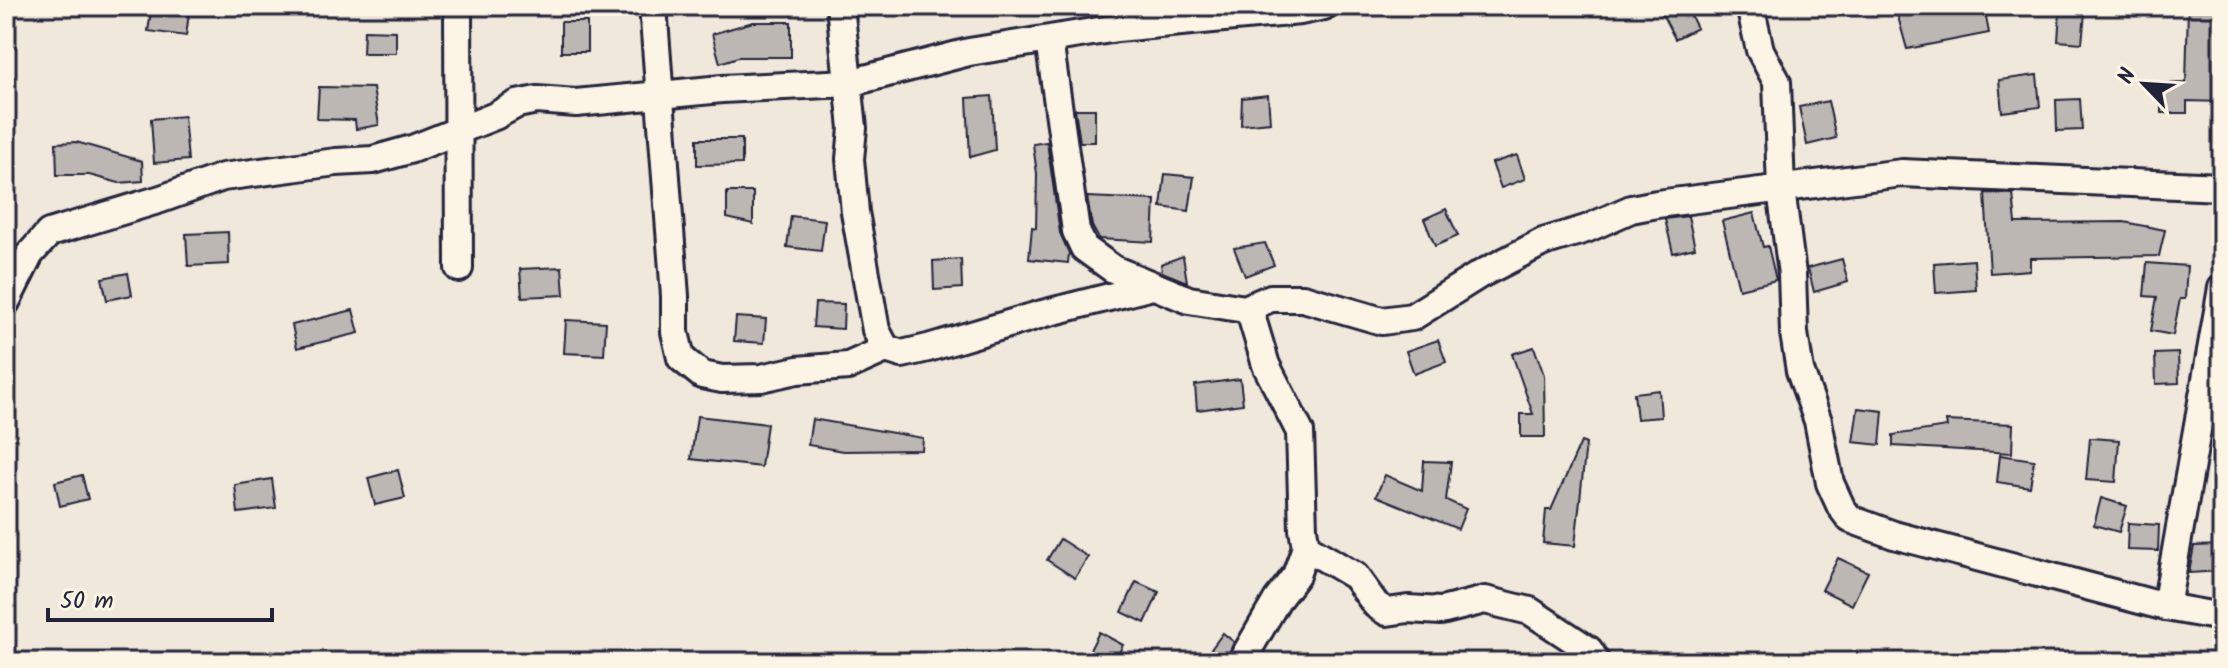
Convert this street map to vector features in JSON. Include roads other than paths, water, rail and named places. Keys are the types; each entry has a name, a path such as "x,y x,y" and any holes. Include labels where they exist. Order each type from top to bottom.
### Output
{"street":[{"path":"458,6 459,268"},
{"path":"653,6 675,296 675,332 681,358 702,375 722,379 761,378 797,370 848,366 886,349 902,354 928,348 1042,314 1153,286"},
{"path":"840,6 849,83 855,212 874,319 886,349"},
{"path":"6,302 30,254 49,233 223,177 373,160 412,149 517,104 537,100 576,103 722,89 849,83 969,52 1117,28 1300,11 1324,6"},
{"path":"1750,6 1760,50 1777,82 1781,189 1800,371 1818,421 1830,483 1850,519 1894,535 2166,607 2222,617"},
{"path":"1049,40 1076,231 1084,248 1113,269 1209,306 1245,309 1271,298 1303,298 1382,321 1412,317 1479,275 1543,242 1586,229 1631,209 1902,173 2222,187"},
{"path":"2166,607 2222,288"},
{"path":"1241,662 1277,600 1296,575 1306,547 1300,432 1266,365 1251,315 1245,309"},
{"path":"1306,547 1355,576 1376,605 1387,612 1408,609 1441,611 1485,600 1530,611 1589,650 1596,662"}]}
